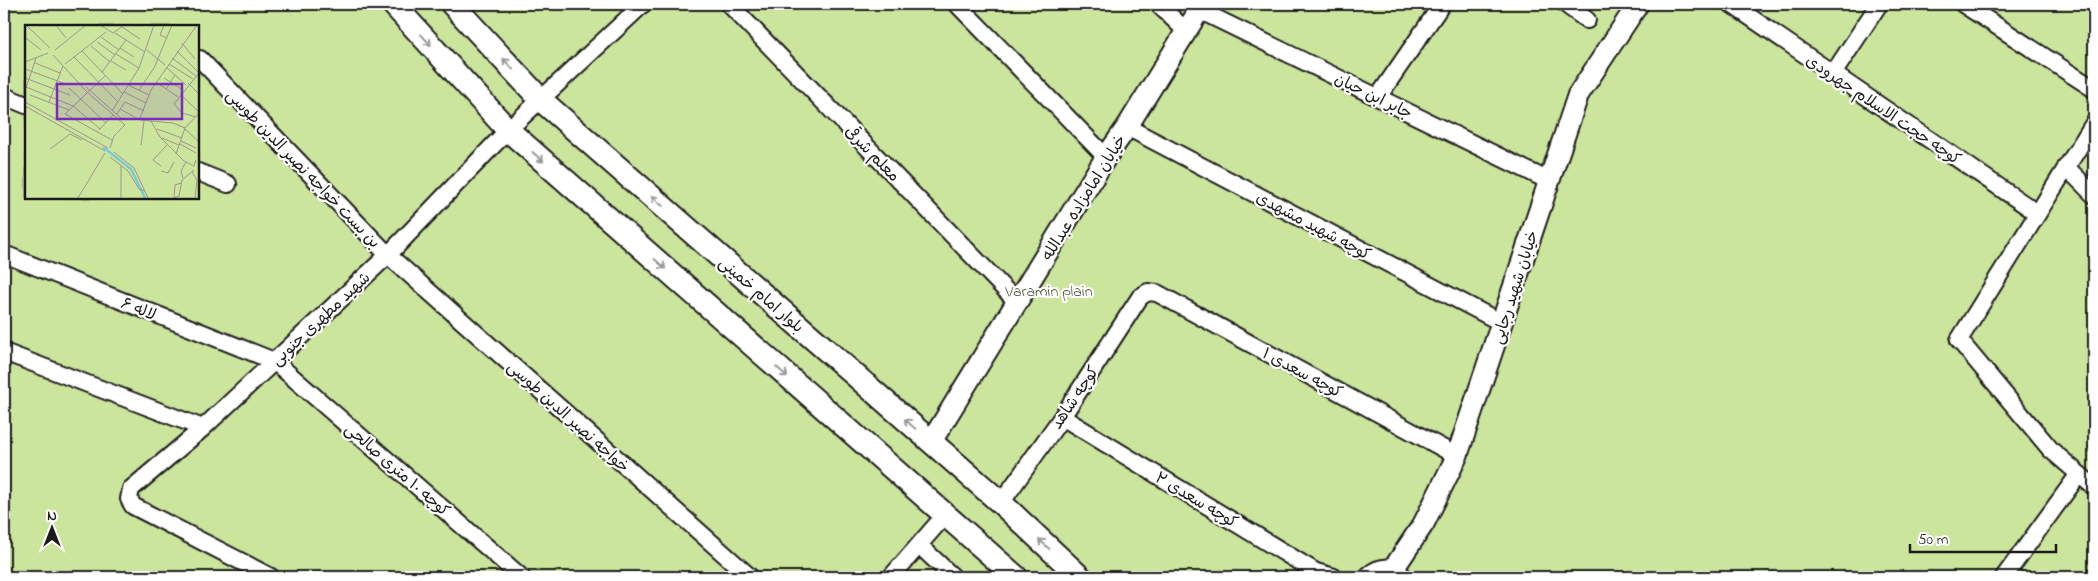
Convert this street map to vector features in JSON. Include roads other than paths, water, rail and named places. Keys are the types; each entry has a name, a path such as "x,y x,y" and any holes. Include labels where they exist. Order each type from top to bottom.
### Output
{"main road":[{"path":"393,4 508,130 1016,577"},
{"name":"بلوار امام خمینی","path":"452,4 541,100 1001,503 1080,577"}],"street":[{"name":"شهید مطهری جنوبی","path":"271,577 133,506 129,499 131,488 203,428 388,254 508,130 643,4"},
{"name":"معلم شرقی","path":"729,4 1018,303"},
{"path":"956,4 1106,157"},
{"path":"1158,4 1186,31"},
{"path":"1378,97 1442,4"},
{"path":"1565,4 1587,20"},
{"name":"خیابان شهید رجایی","path":"1388,575 1424,524 1457,456 1578,95 1638,4"},
{"name":"کوچه حجت الاسلام جهرودی","path":"1731,4 2037,213"},
{"path":"1833,74 1879,4"},
{"path":"1963,4 2094,89"},
{"name":"خیابان امامزاده عبدالله","path":"931,442 1106,157 1127,127 1201,7"},
{"name":"جابر ابن حیان","path":"1201,7 1549,181"},
{"name":"بن بست خواجه نصیر الدین طوسی","path":"200,59 388,254"},
{"path":"4,96 25,105"},
{"path":"2094,123 1959,340 2051,450 2094,487"},
{"name":"کوچه شهید مشهدی","path":"1127,127 1502,323"},
{"path":"2066,167 2094,195"},
{"path":"199,172 228,184"},
{"name":"لاله ۶","path":"4,254 274,361"},
{"name":"خواجه نصیر الدین طوسی","path":"388,254 750,577"},
{"name":"کوچه شاهد","path":"1001,503 1062,417 1140,297 1148,292"},
{"name":"کوچه سعدی ۱","path":"1148,292 1157,293 1457,456"},
{"path":"4,352 203,428"},
{"name":"کوچه ۱۰ متری صالحی","path":"274,361 521,577"},
{"name":"کوچه سعدی ۲","path":"1062,417 1316,572 1334,577"},
{"path":"2004,577 2079,474"},
{"path":"891,577 945,515"},
{"path":"919,545 954,577"}],"park label":[{"name":"Varamin plain","path":"1049,290"}]}
